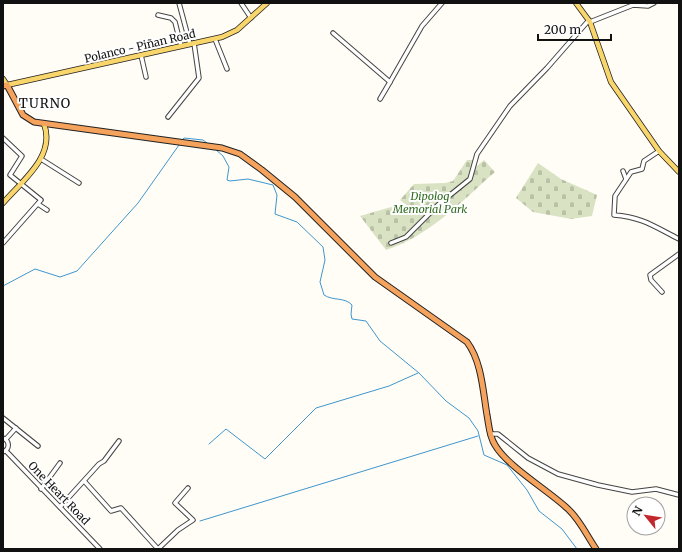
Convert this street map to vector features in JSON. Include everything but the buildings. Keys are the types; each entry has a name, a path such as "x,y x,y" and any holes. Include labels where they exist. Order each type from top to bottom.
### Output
{"highway":[{"path":"5,86 25,118 34,122 222,148 240,154 295,197 375,276 467,342 472,350 480,376 490,434 494,443 501,453 571,512 596,549"}],"main road":[{"name":"Polanco - Piñan Road","path":"5,86 215,39 232,33 267,3"},
{"path":"576,3 590,21 611,82 659,151 679,172"},
{"path":"3,79 5,86"},
{"path":"44,124 47,133"},
{"path":"3,203 41,159 47,133 54,125"}],"street":[{"path":"168,117 199,78 192,43 179,3"},
{"path":"241,3 251,18"},
{"path":"380,99 422,26 442,3"},
{"path":"391,243 406,237 439,204 470,179 477,154 510,106 590,21 633,5 648,6 654,3"},
{"path":"158,15 172,18 175,22 181,46"},
{"path":"333,33 390,82"},
{"path":"215,39 227,69"},
{"path":"141,55 146,77"},
{"path":"3,138 22,156 10,174 20,184 41,200 3,243"},
{"path":"659,151 644,161 642,169 633,171 626,179 615,196 614,215 625,215 641,220 679,239"},
{"path":"41,159 79,183"},
{"path":"623,171 626,179"},
{"path":"38,204 47,210"},
{"path":"662,292 651,280 650,275 679,254"},
{"path":"3,418 38,446"},
{"path":"5,451 8,445 4,438 16,428"},
{"path":"490,434 498,434 528,458 558,474 598,485 632,492 656,489 679,495"},
{"path":"60,506 85,482 99,464 104,461 119,441"},
{"name":"One Heart Road","path":"5,451 41,489 60,506 98,549"},
{"path":"41,489 60,463"},
{"path":"85,482 111,511 121,508 158,549 178,530 193,520 175,503 188,488"}],"green space":[{"name":"Dipolog Memorial Park","path":"467,160 474,160 477,166 484,160 495,172 458,206 431,227 401,244 386,250 360,216 391,207 401,213 410,208 400,200 414,184 445,183 453,181"},
{"path":"538,163 561,179 597,195 592,216 571,219 533,212 516,198"}],"waterway":[{"path":"182,140 184,138 203,140 207,143"},
{"path":"3,286 35,269 60,277 77,271 138,203 179,145"},
{"path":"215,149 223,156 229,167 227,180 248,179 273,185 277,195 275,214 297,222 323,247 325,260 320,282 324,295 346,301 352,305 352,319 366,321 380,341 419,373 446,401 469,418 478,431 484,455 507,465 527,490 539,511 562,529 577,549"},
{"path":"209,444 226,429 265,459 316,408 389,386 418,373"},
{"path":"200,521 478,436"}],"district":[{"name":"TURNO","path":"45,103"}]}
